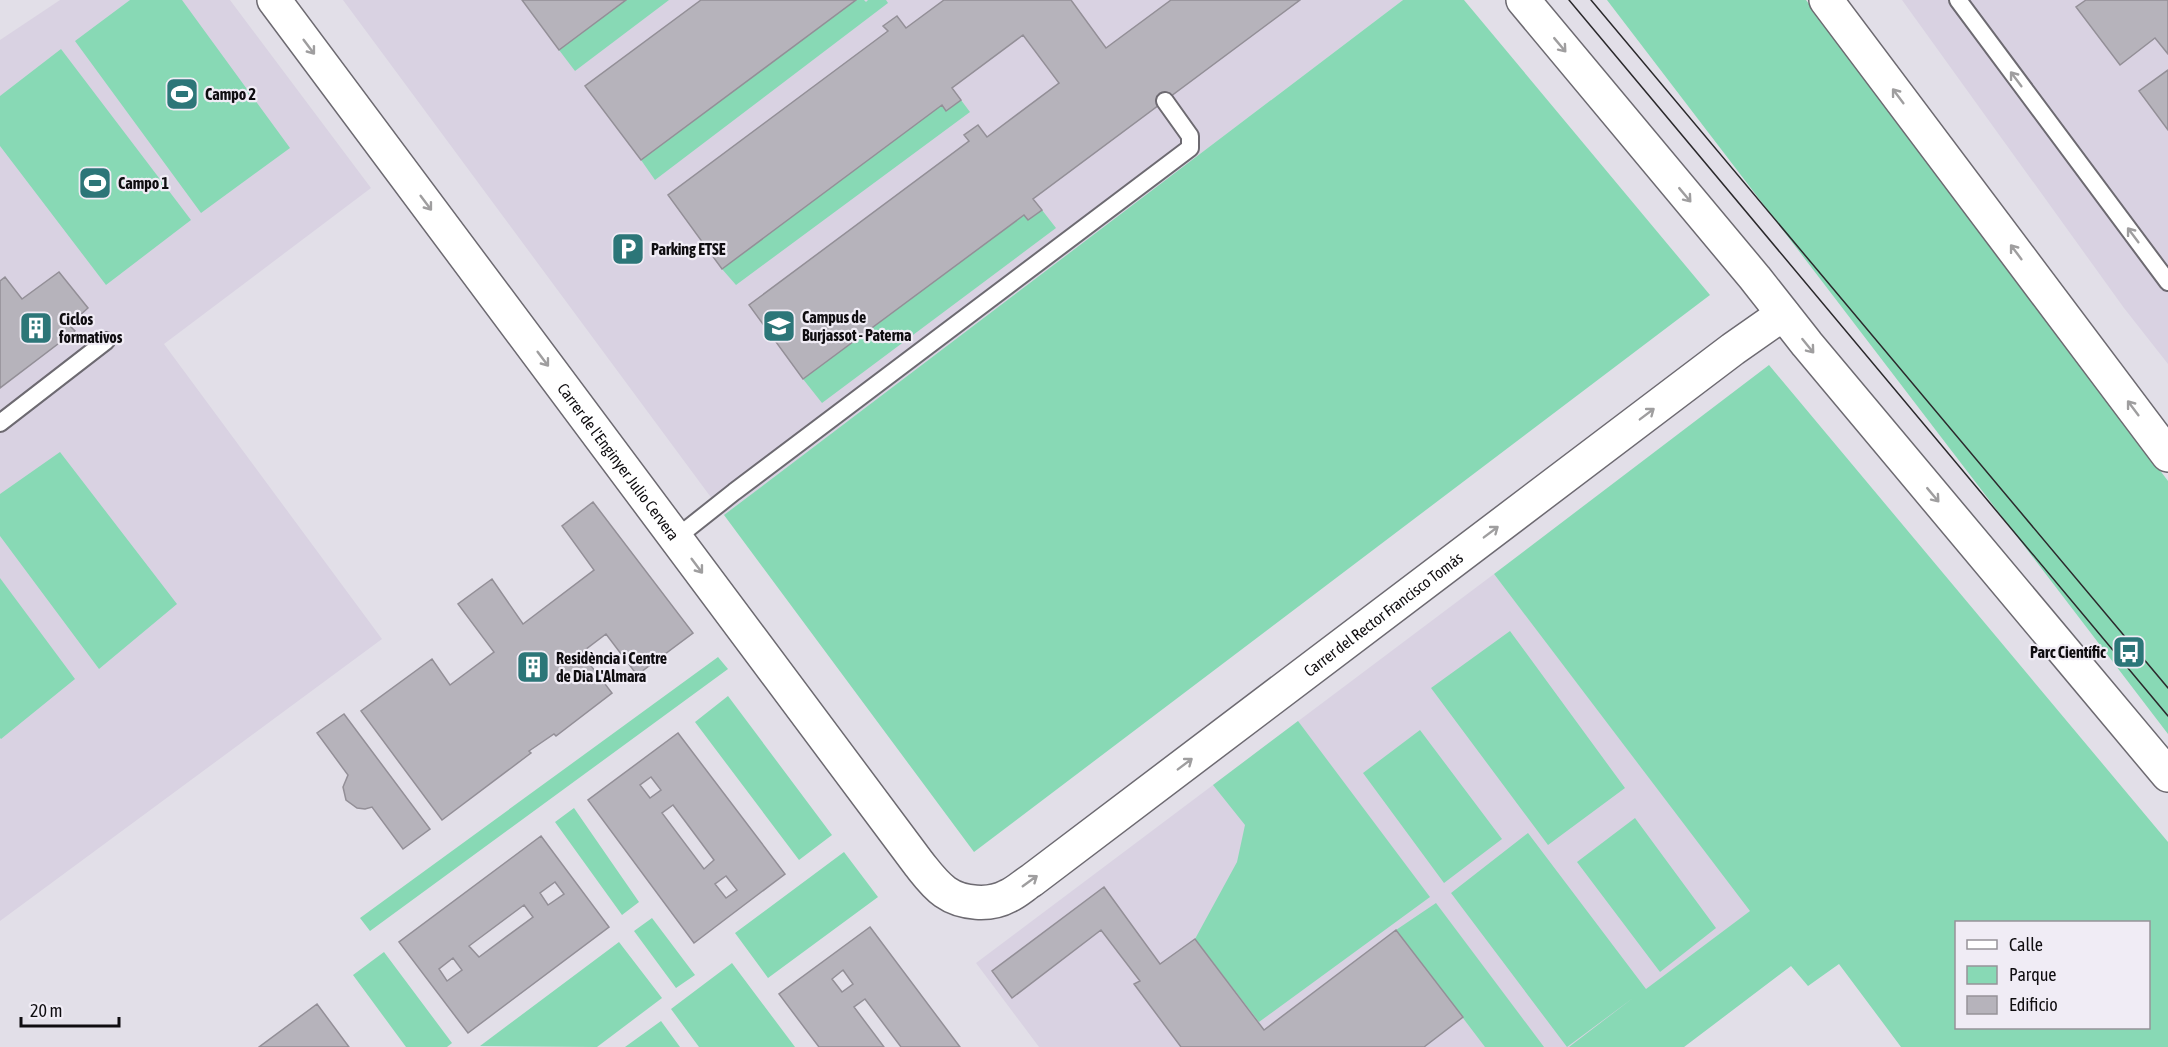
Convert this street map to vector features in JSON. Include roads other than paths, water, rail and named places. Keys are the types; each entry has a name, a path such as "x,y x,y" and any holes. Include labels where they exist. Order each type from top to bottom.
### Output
{"street":[{"name":"Carrer de l'Enginyer Julio Cervera","path":"274,0 919,864 935,884 947,894 977,902"},
{"path":"1523,0 2168,775"},
{"path":"1826,0 2168,455"},
{"name":"Carrer del Rector Francisco Tomás","path":"977,902 992,902 1007,897 1032,880 1705,370 1783,314"}],"lane":[{"path":"1958,0 2168,282"},
{"path":"676,538 1190,148 1190,136 1165,101"},
{"path":"0,423 106,341"}],"tram line":[{"path":"1569,0 2168,716"},
{"path":"1591,0 2168,688"}],"place":[{"name":"Campo 2","path":"182,94"},
{"name":"Campo 1","path":"95,183"},
{"name":"Parking ETSE","path":"628,249"},
{"name":"Campus de Burjassot - Paterna","path":"779,326"},
{"name":"Ciclos formativos","path":"36,328"},
{"name":"Parc Científic","path":"2129,652"},
{"name":"Residència i Centre de Dia L'Almara","path":"533,667"}]}
